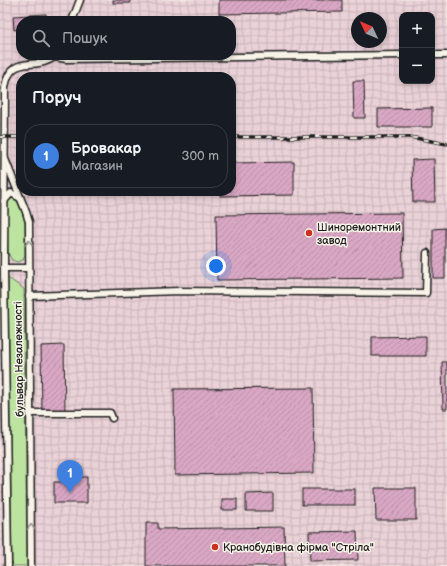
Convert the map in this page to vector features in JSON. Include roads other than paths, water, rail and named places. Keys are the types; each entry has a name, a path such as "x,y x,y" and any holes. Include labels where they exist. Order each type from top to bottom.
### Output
{"street":[{"path":"74,16 80,0"},
{"path":"236,57 399,55"},
{"path":"435,55 447,55"},
{"name":"бульвар Незалежності","path":"8,566 3,467 3,83 10,72 19,65 44,62 48,60"},
{"name":"бульвар Незалежності","path":"2,157 16,188"},
{"path":"4,201 12,193 16,194"},
{"name":"бульвар Незалежності","path":"20,196 29,222 28,268 31,566"},
{"path":"29,296 179,291 426,293 427,253"},
{"path":"4,268 28,268"},
{"path":"30,413 110,413 112,418"}],"railway":[{"path":"0,137 16,137"},
{"path":"236,137 410,137 447,144"}],"place":[{"name":"Шиноремонтний завод","path":"309,233"},
{"name":"Бровакар","path":"70,493"},
{"name":"Кранобудівна фірма \"Стріла\"","path":"215,547"}]}
